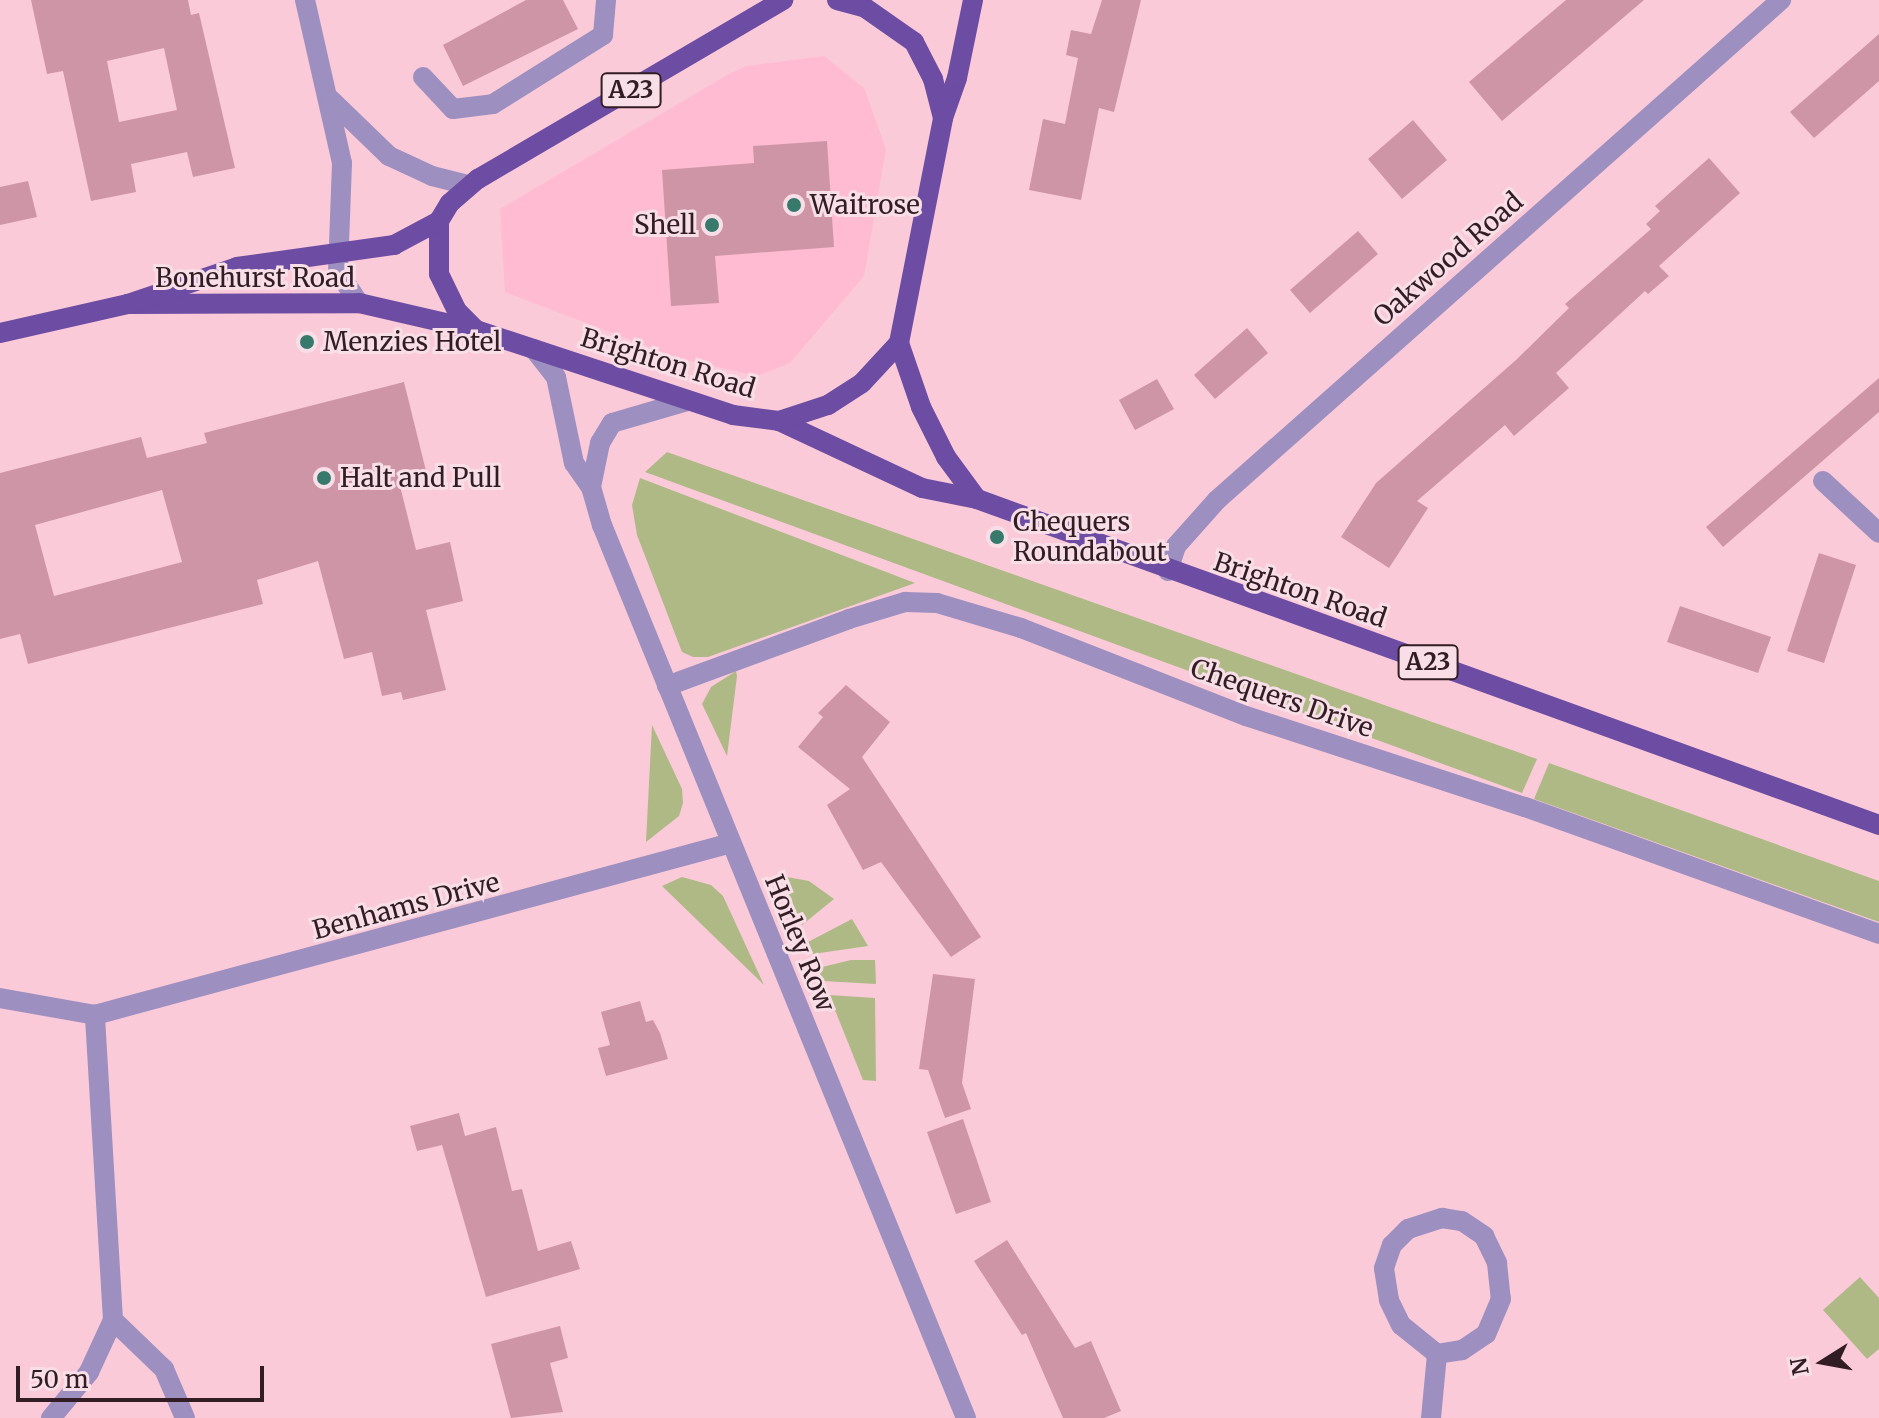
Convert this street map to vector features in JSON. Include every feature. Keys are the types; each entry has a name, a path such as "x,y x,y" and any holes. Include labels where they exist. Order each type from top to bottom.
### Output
{"main road":[{"name":"A23","path":"439,221 469,185 783,0"},
{"path":"837,0 864,7 914,42 933,79 943,118"},
{"path":"779,421 828,405 862,383 899,343 943,118 957,78 973,0"},
{"path":"439,221 439,274 452,303 476,330"},
{"name":"Bonehurst Road","path":"0,333 128,304 237,267 394,245 439,221"},
{"name":"Bonehurst Road","path":"128,304 359,303 476,330"},
{"name":"Brighton Road","path":"476,330 687,401 779,421 922,488 977,499 1168,571 1879,825"},
{"path":"899,343 939,445 977,499"}],"street":[{"path":"305,0 330,99 342,163 336,255 338,272 359,303"},
{"path":"423,77 453,109 493,104 603,35 606,0"},
{"name":"Oakwood Road","path":"1168,571 1176,546 1217,500 1781,0"},
{"path":"330,99 389,156 432,176 469,185"},
{"name":"Horley Row","path":"534,349 556,377 574,463 591,487 667,686 966,1418"},
{"path":"591,487 600,443 612,423 687,401"},
{"path":"1823,481 1879,533"},
{"name":"Chequers Drive","path":"667,686 863,614 905,602 937,603 1021,628 1246,716 1525,807 1879,934"},
{"name":"Benhams Drive","path":"0,998 95,1015 731,843"},
{"path":"51,1418 89,1372 113,1320 95,1015"},
{"path":"1442,1218 1462,1221 1484,1236 1497,1263 1501,1299 1486,1334 1462,1350 1437,1354 1401,1325 1389,1300 1384,1268 1392,1245 1408,1229 1442,1218"},
{"path":"113,1320 164,1369 185,1418"},
{"path":"1431,1418 1437,1354"}],"shaded area":[{"path":"824,56 864,88 886,149 864,276 790,363 757,376 678,358 505,292 500,209 729,74 747,66"}],"green space":[{"path":"667,452 1537,759 1522,793 645,472"},
{"path":"640,478 915,583 708,657 693,657 682,652 637,535 632,505"},
{"path":"736,671 727,756 702,704 711,687"},
{"path":"652,725 682,789 683,803 679,816 646,842"},
{"path":"1549,763 1879,881 1879,922 1534,799"},
{"path":"781,876 809,881 834,899 802,925"},
{"path":"682,877 711,885 723,896 764,985 662,886"},
{"path":"852,919 868,946 813,954 808,942"},
{"path":"851,960 875,960 876,984 823,981 818,968"},
{"path":"829,995 875,998 876,1081 863,1080"},
{"path":"1860,1277 1879,1298 1879,1349 1867,1359 1823,1310"}],"building":[{"path":"31,0 188,0 191,15 199,13 235,168 193,177 187,152 131,164 136,192 91,201 63,71 47,74","holes":["164,48 177,110 119,122 107,61"]},
{"path":"526,0 563,0 578,29 463,86 443,45"},
{"path":"1102,0 1141,0 1114,112 1099,108 1081,200 1029,190 1043,119 1065,124 1078,58 1066,55 1071,30 1091,34"},
{"path":"1566,0 1644,0 1502,121 1469,82"},
{"path":"1879,34 1879,81 1814,138 1790,112"},
{"path":"1413,120 1447,160 1402,199 1368,159"},
{"path":"827,141 834,247 715,256 719,303 671,306 662,170 754,163 753,146"},
{"path":"1709,158 1740,193 1659,266 1669,276 1648,294 1645,291 1556,373 1569,388 1514,436 1505,425 1417,501 1428,508 1389,568 1341,537 1376,483 1516,360 1569,308 1565,304 1651,229 1646,224 1660,211 1655,206"},
{"path":"28,181 37,217 0,225 0,187"},
{"path":"1358,231 1378,254 1310,313 1290,290"},
{"path":"1247,328 1268,353 1215,399 1194,375"},
{"path":"1879,378 1879,412 1723,547 1706,527"},
{"path":"1157,379 1174,409 1135,430 1119,400"},
{"path":"404,382 427,475 399,482 416,550 450,542 463,601 426,610 446,690 403,700 401,692 382,696 372,652 344,659 318,561 257,580 263,604 28,664 20,634 0,639 0,473 141,437 147,458 207,443 204,433","holes":["162,490 182,562 54,596 35,525"]},
{"path":"1819,553 1856,565 1824,663 1787,651"},
{"path":"1680,606 1771,637 1758,673 1667,642"},
{"path":"846,685 890,722 862,757 981,937 951,957 881,862 863,870 827,805 850,789 798,747 823,717 818,713"},
{"path":"933,974 975,979 962,1083 971,1109 945,1118 928,1070 919,1069"},
{"path":"640,1001 646,1022 653,1020 660,1033 668,1059 606,1076 598,1048 610,1045 601,1012"},
{"path":"459,1113 465,1136 496,1127 512,1191 522,1189 538,1251 571,1241 580,1269 486,1297 442,1145 417,1151 410,1126"},
{"path":"963,1119 991,1202 956,1214 927,1132"},
{"path":"1007,1240 1075,1348 1091,1341 1121,1411 1104,1418 1063,1418 1026,1333 1022,1335 974,1261"},
{"path":"560,1326 568,1358 550,1363 563,1412 511,1418 491,1344"}],"place":[{"name":"Waitrose","path":"794,205"},
{"name":"Shell","path":"712,225"},
{"name":"Menzies Hotel","path":"307,342"},
{"name":"Halt and Pull","path":"324,478"},
{"name":"Chequers Roundabout","path":"997,537"}]}
